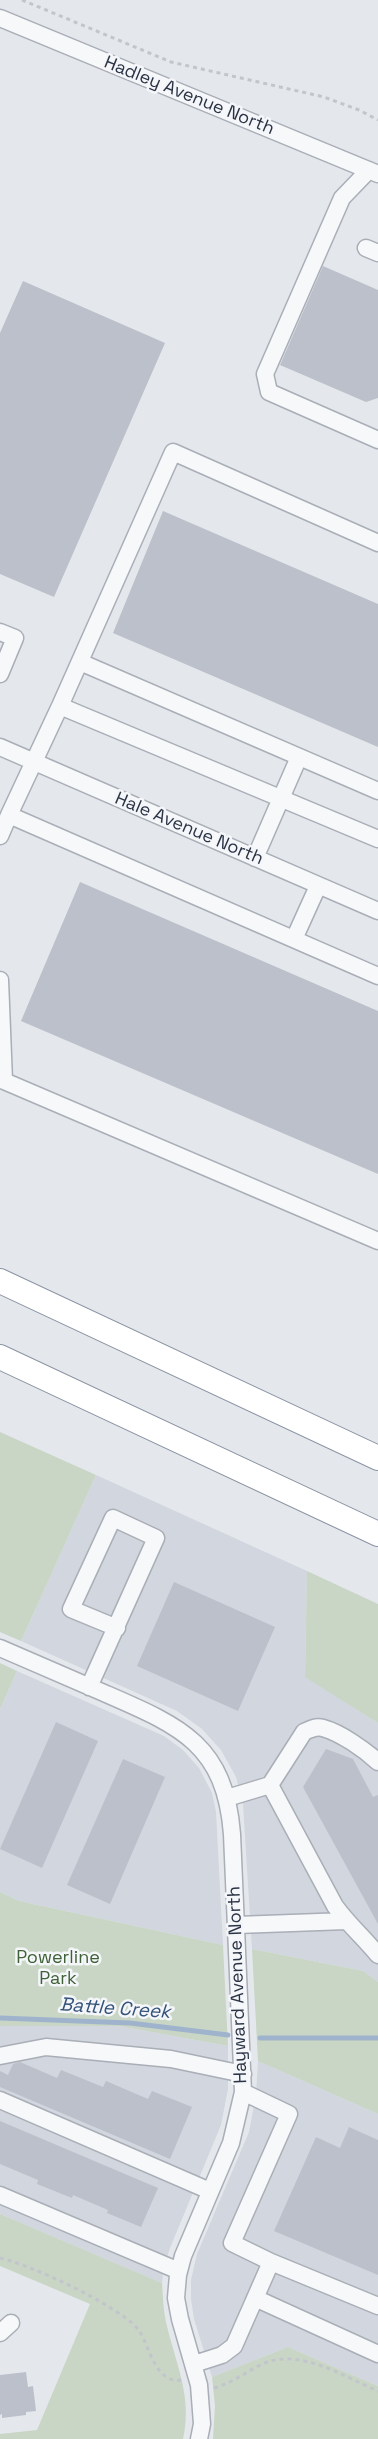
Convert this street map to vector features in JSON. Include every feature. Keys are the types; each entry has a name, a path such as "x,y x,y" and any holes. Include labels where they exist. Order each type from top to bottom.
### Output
{"highway":[{"path":"0,1281 378,1458"},
{"path":"0,1357 378,1534"}],"street":[{"name":"Hadley Avenue North","path":"0,18 373,172"},
{"path":"373,172 342,198 265,374 269,392 378,440"},
{"path":"0,836 35,762 173,452 378,543"},
{"path":"0,632 15,638 0,674"},
{"path":"80,662 378,792"},
{"path":"60,706 378,839"},
{"name":"Hale Avenue North","path":"0,747 378,912"},
{"path":"256,858 300,757"},
{"path":"9,815 378,976"},
{"path":"294,939 318,886"},
{"path":"0,980 4,1081 378,1241"},
{"path":"90,1687 117,1628 156,1538 113,1518 71,1609 117,1628"},
{"name":"Hayward Avenue North","path":"0,1648 162,1719 190,1737 213,1764 223,1782 232,1834 243,2092 230,2143 189,2239 179,2272 176,2298 180,2319 194,2364 202,2407 199,2439"},
{"path":"227,1798 270,1785 304,1732 312,1728 322,1728 366,1750 378,1762"},
{"path":"270,1785 335,1906 346,1921 359,1932 378,1955"},
{"path":"236,1925 346,1921"},
{"path":"0,2056 46,2047 171,2059 243,2074"},
{"path":"243,2092 289,2114 232,2243 271,2262 378,2306"},
{"path":"0,2100 210,2191"},
{"path":"0,2194 179,2272"},
{"path":"194,2364 222,2355 234,2346 271,2262"},
{"path":"255,2298 378,2354"}],"path":[{"path":"22,0 171,62 324,97 359,110 378,120"},
{"path":"0,2258 33,2268 122,2315 139,2332 159,2371 176,2381 184,2380"},
{"path":"214,2388 225,2385 262,2364 284,2358 325,2368 378,2391"}],"shaded area":[{"path":"96,1475 307,1571 305,1676 378,1723 378,1982 363,1971 252,1949 243,1804 236,1777 221,1750 202,1729 177,1711 21,1641"},
{"path":"17,1671 164,1736 183,1750 199,1768 212,1793 216,1812 223,1945 19,1901 0,1892 0,1709"},
{"path":"0,2026 119,2026 228,2046 228,2089 221,2125 170,2248 163,2270 162,2286 162,2283 0,2214"},
{"path":"258,2061 378,2114 378,2386 288,2347 212,2377 194,2319 191,2280 197,2254 249,2132 256,2095"}],"green space":[{"path":"0,1432 96,1475 21,1641 0,1632"},
{"path":"307,1571 378,1604 378,1723 305,1677"},
{"path":"0,1663 17,1671 0,1709"},
{"name":"Powerline Park","path":"0,1892 19,1901 223,1945 228,2046 119,2026 0,2026"},
{"path":"252,1949 363,1971 378,1982 378,2114 258,2061"},
{"path":"0,2214 162,2283 165,2317 184,2394 186,2424 183,2439 0,2439 0,2434 37,2430 90,2304 0,2266"},
{"path":"288,2347 378,2386 378,2439 213,2439 215,2406 212,2377"}],"building":[{"path":"323,266 378,290 378,398 366,402 280,365"},
{"path":"23,281 165,343 54,597 0,574 0,333"},
{"path":"163,511 378,604 378,747 113,633"},
{"path":"80,882 378,1011 378,1174 21,1021"},
{"path":"174,1582 275,1627 238,1711 137,1666"},
{"path":"56,1722 98,1741 42,1868 0,1849"},
{"path":"326,1749 353,1759 373,1797 378,1795 378,1924 303,1787"},
{"path":"123,1759 165,1777 110,1904 67,1885"},
{"path":"20,2062 57,2078 61,2070 103,2087 106,2081 148,2099 152,2091 192,2107 170,2159 0,2087 0,2071 8,2075 13,2064"},
{"path":"0,2121 158,2188 141,2227 107,2213 108,2210 73,2195 72,2198 37,2184 38,2180 0,2164"},
{"path":"349,2127 378,2140 378,2275 274,2231 316,2137 340,2148"},
{"path":"26,2372 28,2387 33,2386 36,2411 26,2412 26,2415 2,2418 2,2414 0,2415 0,2375"}],"waterway":[{"name":"Battle Creek","path":"0,2018 130,2023 228,2035"},
{"name":"Battle Creek","path":"260,2038 378,2038"}]}
